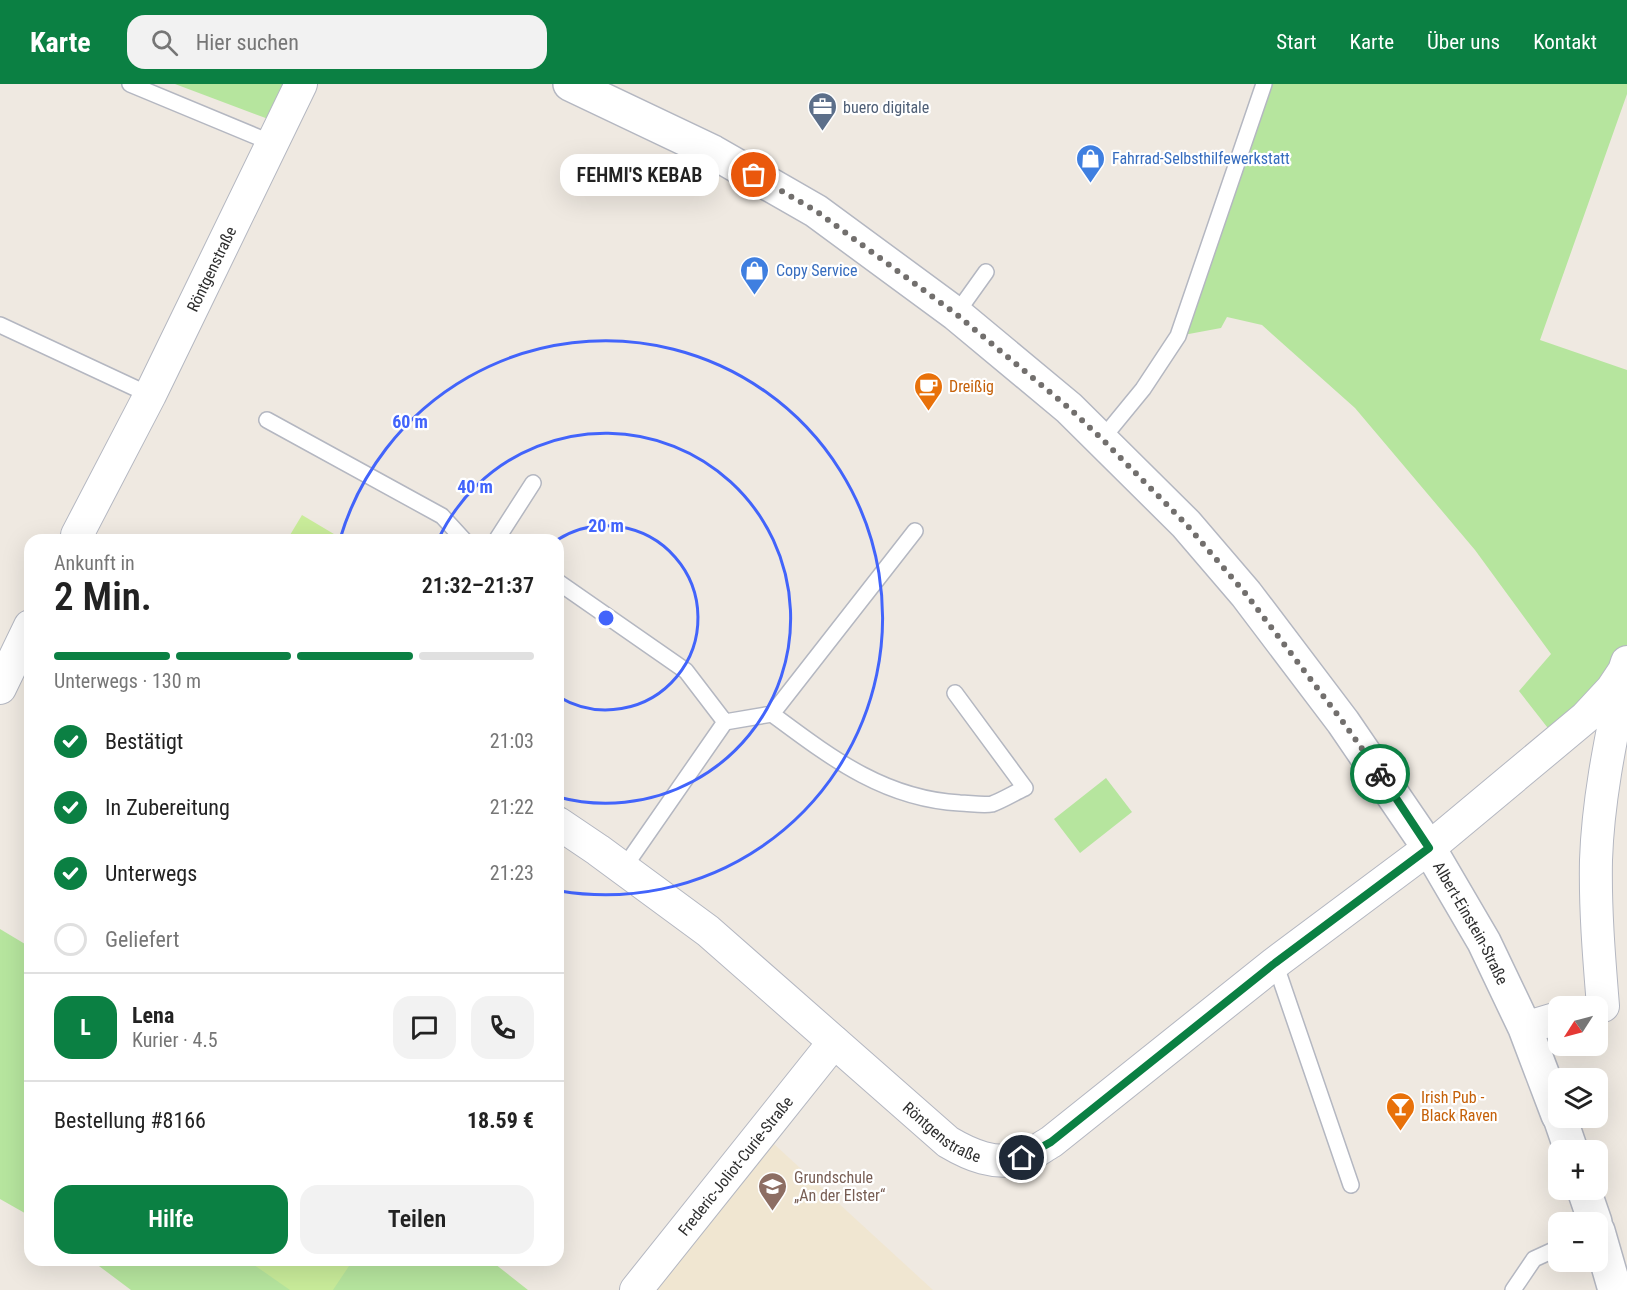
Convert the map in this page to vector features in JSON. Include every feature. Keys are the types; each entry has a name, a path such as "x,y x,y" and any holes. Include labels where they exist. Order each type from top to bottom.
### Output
{"street":[{"name":"Röntgenstraße","path":"81,534 301,84"},
{"name":"Albert-Einstein-Straße","path":"570,84 713,152 816,211 956,314 1069,408 1186,524 1246,594 1343,722 1429,848 1484,942 1525,1028 1548,1088"},
{"path":"0,688 24,638"},
{"name":"Röntgenstraße","path":"564,827 708,931 948,1142 969,1154 994,1161 1022,1158 1051,1142 1275,963 1429,848 1586,717 1612,689 1626,667"},
{"path":"1609,1004 1596,911 1596,858 1606,769 1626,667"},
{"path":"1525,1028 1548,1021"},
{"name":"Frederic-Joliot-Curie-Straße","path":"636,1290 834,1042"},
{"path":"1608,1267 1615,1290"}],"lane":[{"path":"130,84 272,143"},
{"path":"1102,439 1143,389 1163,360 1180,329 1264,84"},
{"path":"956,314 986,272"},
{"path":"0,325 150,395"},
{"path":"267,420 442,516 458,534"},
{"path":"501,534 533,483"},
{"path":"623,869 725,722 772,714 915,531"},
{"path":"564,586 686,670 725,722"},
{"path":"772,714 825,753 865,778 913,795 953,802 990,804 1025,788 955,693"},
{"path":"1275,963 1351,1185"},
{"path":"1513,1290 1534,1259 1548,1253"}],"shaded area":[{"name":"Grundschule „An der Elster“","path":"762,1133 933,1290 636,1290"}],"green space":[{"path":"175,84 287,84 271,120"},
{"path":"1264,84 1627,84 1627,94 1540,340 1627,370 1627,662 1558,741 1519,691 1551,654 1475,550 1355,408 1262,325 1227,317 1221,328 1178,336"},
{"path":"302,515 334,534 291,534"},
{"path":"1106,778 1132,812 1080,853 1054,819"},
{"path":"0,929 24,943 24,1213 0,1199"},
{"path":"99,1266 498,1266 528,1290 131,1290"},
{"path":"256,1266 349,1266 333,1290 290,1290"}],"way so far":[{"path":"754,175 816,211 956,314 1069,408 1102,439 1186,524 1246,594 1380,774"}],"place":[{"name":"buero digitale","path":"822,132"},
{"name":"FEHMI'S KEBAB","path":"754,175"},
{"name":"Fahrrad-Selbsthilfewerkstatt","path":"1091,184"},
{"name":"Copy Service","path":"755,296"},
{"name":"Dreißig","path":"928,412"},
{"name":"Irish Pub - Black Raven","path":"1400,1132"},
{"name":"Grundschule „An der Elster“","path":"773,1212"}],"route":[{"path":"1022,1158 1051,1142 1275,963 1429,848 1380,774"}]}
